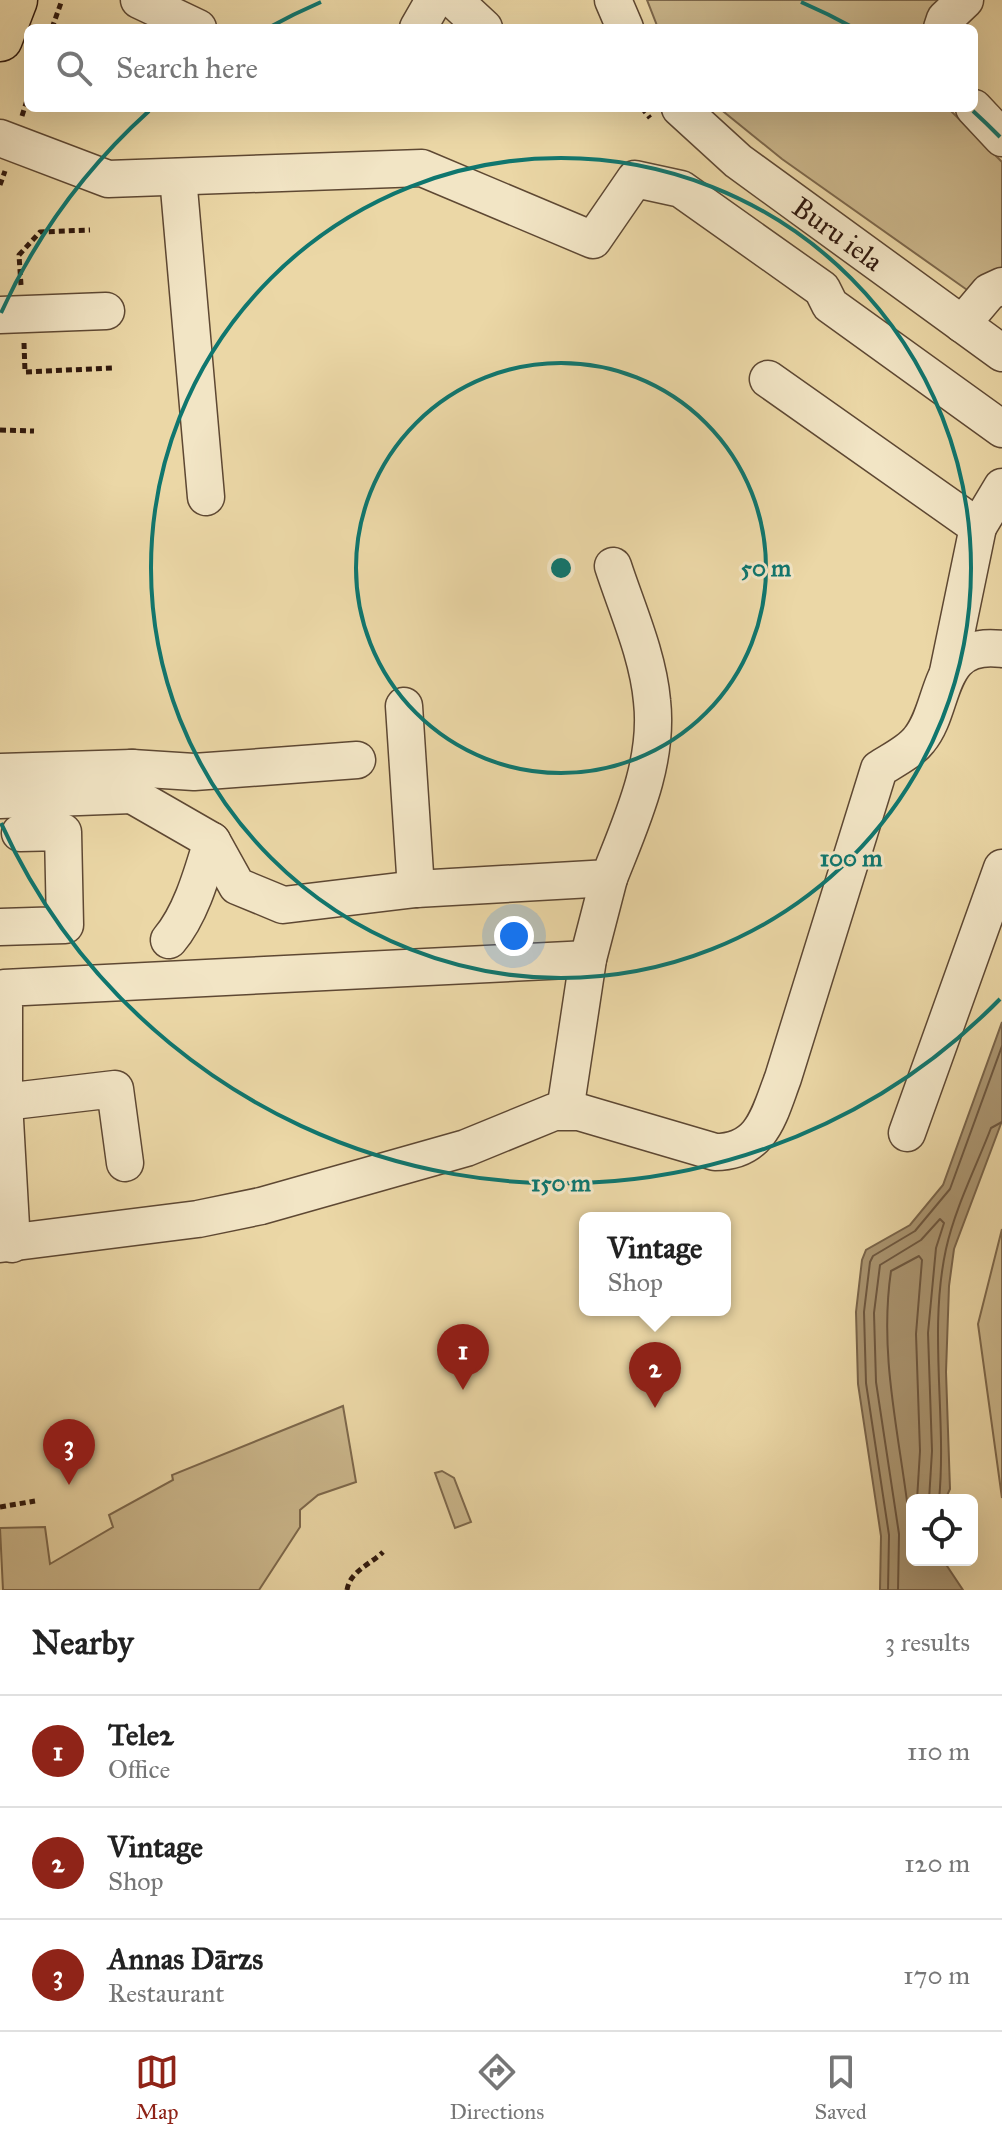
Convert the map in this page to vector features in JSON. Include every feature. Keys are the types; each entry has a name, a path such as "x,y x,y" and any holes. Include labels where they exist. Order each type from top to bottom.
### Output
{"main road":[{"path":"0,39 15,0"}],"street":[{"path":"139,0 190,24"},
{"path":"420,24 434,0"},
{"path":"454,0 480,24"},
{"path":"613,0 623,24"},
{"path":"943,24 965,0"},
{"name":"Buru iela","path":"684,112 738,161 1002,353"},
{"path":"978,112 1002,138"},
{"path":"0,138 108,179 422,168 593,240 635,179 681,189 822,289 830,305 1002,429"},
{"path":"178,177 206,497"},
{"path":"962,324 989,292 1002,286"},
{"path":"11,315 106,311"},
{"path":"768,379 978,527"},
{"path":"588,959 4,988 2,1102 6,1244 198,1219 261,1206 466,1148 543,1115 565,1111 715,1152 733,1152 754,1139 771,1110 783,1078 879,769 920,740 948,672 978,527 1002,487"},
{"path":"565,1111 588,959 609,878 644,783 652,742 652,700 613,566"},
{"path":"948,672 967,653 1002,649"},
{"path":"404,706 416,889"},
{"path":"0,800 194,772 357,760"},
{"path":"0,772 132,781 212,841 237,886 283,905 416,889 609,878"},
{"path":"0,927 65,925 63,832 20,833"},
{"path":"169,940 185,921 187,904 212,841"},
{"path":"907,1133 1002,868"},
{"path":"53,925 62,953 62,986"},
{"path":"2,1102 115,1089 125,1163"}],"path":[{"path":"53,24 62,0"},
{"path":"90,230 40,232 19,255 11,315 25,372 112,368"},
{"path":"0,430 34,431"},
{"path":"0,1507 35,1501"},
{"path":"347,1590 348,1583 366,1564 373,1563 383,1552"}],"shaded area":[{"path":"647,0 945,0 929,24 656,24"},
{"path":"724,112 952,112 1002,162 1002,280 970,292 782,159"},
{"path":"1002,1229 1002,1498 978,1324"},
{"path":"343,1406 356,1482 318,1495 300,1510 300,1527 259,1590 3,1590 0,1528 45,1527 50,1564 113,1527 109,1515 173,1480 172,1475"},
{"path":"442,1471 454,1478 471,1522 455,1528 435,1473"}],"water":[{"path":"1002,1022 1002,1121 954,1249 949,1286 946,1372 950,1489 948,1494 906,1494 906,1566 947,1566 963,1590 880,1590 881,1536 858,1384 856,1312 862,1260 866,1250 910,1225 943,1185"}],"place":[{"name":"Tele2","path":"463,1390"},
{"name":"Vintage","path":"655,1408"},
{"name":"Annas Dārzs","path":"69,1485"}]}
